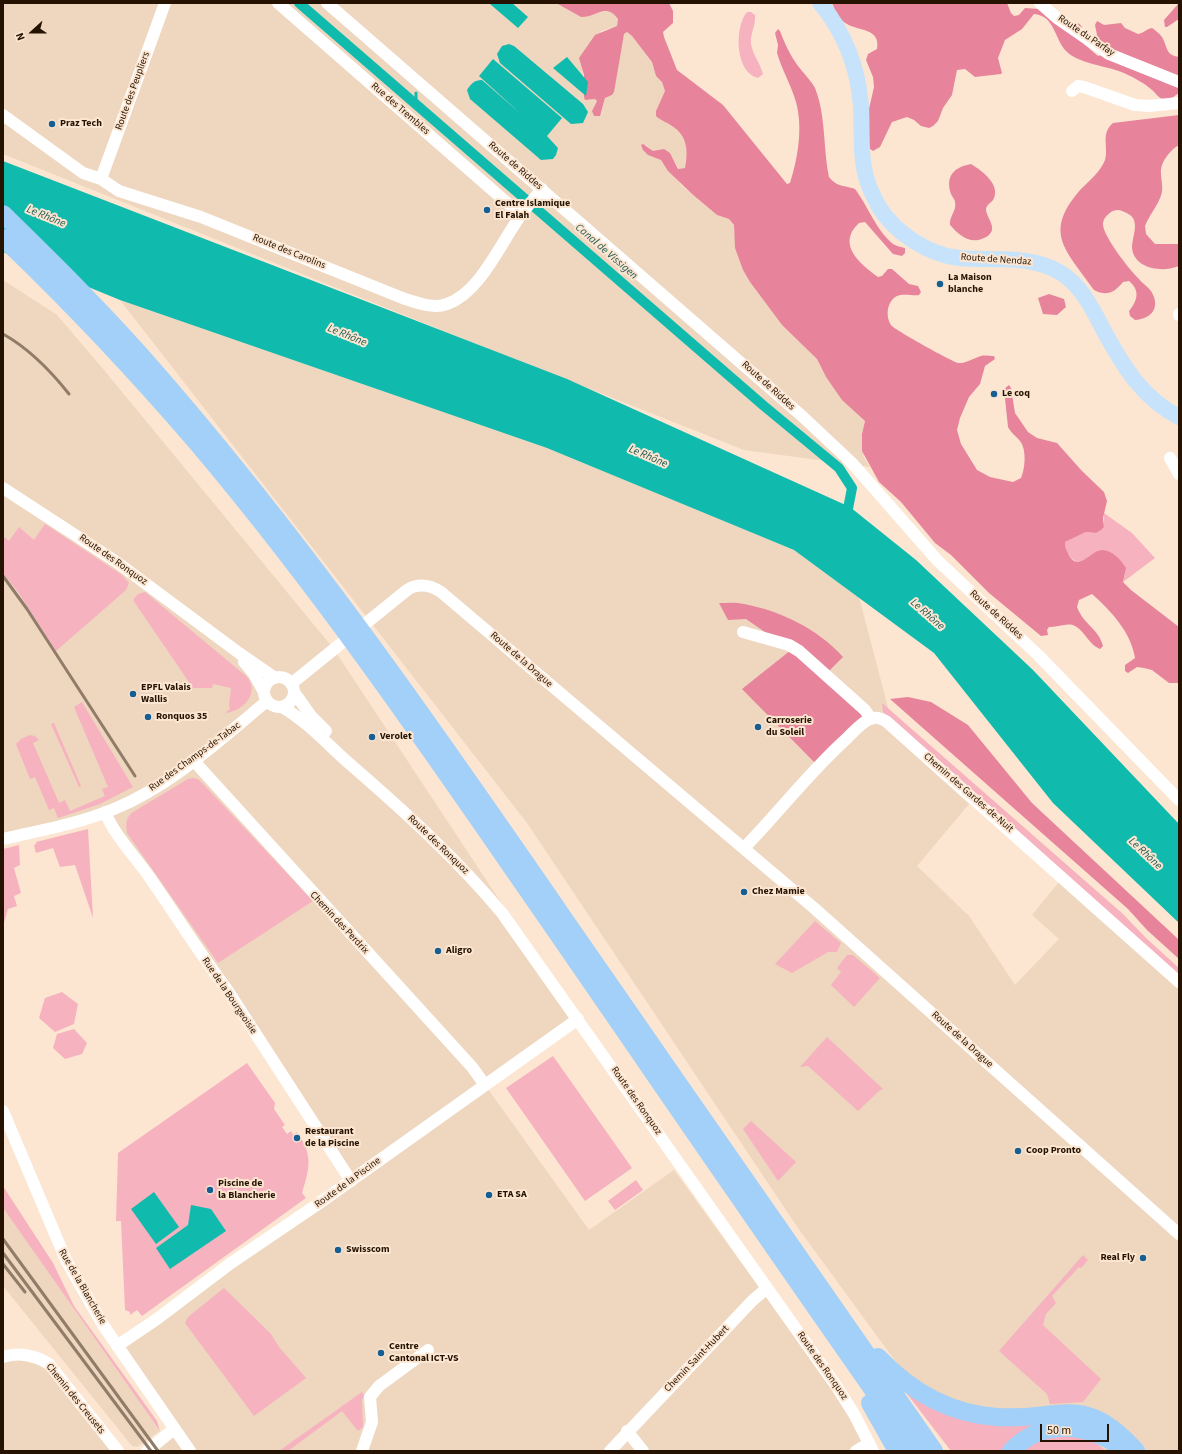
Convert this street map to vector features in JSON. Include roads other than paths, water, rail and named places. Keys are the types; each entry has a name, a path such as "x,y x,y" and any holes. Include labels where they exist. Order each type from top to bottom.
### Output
{"highway":[{"path":"3,214 66,275 142,357 248,484 343,618 503,829 840,1318 934,1451"},
{"path":"3,238 121,359 197,443 343,618"},
{"path":"364,646 473,810 816,1309 916,1451"},
{"path":"816,1309 897,1451"},
{"path":"840,1318 896,1375 936,1402 964,1412 990,1417 1014,1418 1061,1413 1084,1415 1100,1420 1114,1428 1136,1451"},
{"path":"1012,1451 1027,1438 1047,1429 1070,1427 1107,1438 1122,1451"},
{"path":"1090,1432 1111,1451"}],"main road":[{"name":"Route de Nendaz","path":"820,3 834,21 851,56 857,76 860,106 862,165 869,187 880,208 889,219 912,240 930,249 945,254 960,258 1022,260 1053,269 1065,276 1077,286 1087,300 1131,377 1156,402 1179,417"}],"street":[{"name":"Route des Peupliers","path":"101,179 165,3"},
{"name":"Rue des Trembles","path":"278,3 521,215"},
{"name":"Route de Riddes","path":"327,3 756,374 826,438 852,464 938,560 1033,649 1179,800"},
{"name":"Route du Parfay","path":"1040,3 1057,18 1109,54 1179,82"},
{"path":"1072,91 1078,86 1084,87 1135,105 1149,106 1179,103"},
{"name":"Route des Carolins","path":"3,115 83,173 101,179 119,191 202,217 405,299 429,306 447,304 462,296 474,286 521,215 542,189"},
{"path":"1170,458 1179,474"},
{"name":"Route des Ronquoz","path":"3,488 118,562 218,638 275,678"},
{"name":"Route de la Drague","path":"292,688 406,590 418,586 435,589 459,607 517,658 744,848 913,995 1179,1234"},
{"path":"743,632 789,645 799,651 865,710 871,719 859,727 813,771 744,848"},
{"name":"Route des Ronquoz","path":"218,638 254,674 266,696"},
{"path":"283,677 292,688 290,702 282,707 274,706 266,696 268,682 275,678 283,677"},
{"name":"Route des Ronquoz","path":"292,688 311,716 372,782"},
{"name":"Rue des Champs-de-Tabac","path":"3,839 65,825 105,812 147,792 193,760 266,696"},
{"name":"Route des Ronquoz","path":"282,707 305,723 372,782 481,888 502,913 845,1399 871,1447 856,1451"},
{"name":"Chemin des Gardes-de-Nuit","path":"871,719 878,718 887,722 1179,982"},
{"name":"Chemin des Perdrix","path":"193,760 455,1048 485,1085"},
{"name":"Rue de la Bourgeoisie","path":"105,812 111,827 145,870 206,962 229,993 351,1181"},
{"name":"Route de la Piscine","path":"117,1346 157,1319 231,1263 351,1181 578,1019"},
{"name":"Rue de la Blancherie","path":"3,1111 62,1252 117,1346 190,1451"},
{"name":"Chemin Saint-Hubert","path":"610,1451 752,1301 767,1288"},
{"path":"362,1451 372,1422 370,1397 379,1386 428,1350"},
{"name":"Chemin des Creusets","path":"3,1357 24,1355 39,1359 48,1364 118,1451"},
{"path":"147,1451 174,1429"},
{"path":"628,1431 643,1451"}],"water":[{"path":"512,3 528,17 518,28 490,4"},
{"path":"509,44 514,46 583,104 588,112 583,123 571,124 500,63 497,54 502,46"},
{"path":"567,57 588,82 586,96 553,68"},
{"path":"493,59 562,118 547,136 558,148 553,159 541,160 470,99 467,90 473,83 482,80 521,114 479,76"},
{"name":"Le Rhône","path":"3,161 567,379 850,507 916,560 1033,670 1179,824 1179,923 1053,803 934,653 794,550 547,448 120,300 3,252"},
{"path":"154,1192 179,1227 156,1244 131,1209"},
{"path":"191,1205 211,1209 226,1231 170,1269 156,1248 188,1225"}],"waterway":[{"name":"Canal de Vissigen","path":"299,3 764,406 839,468 852,488 846,519"},
{"path":"416,93 416,105"}],"railway":[{"path":"3,334 31,353 69,394"},
{"path":"3,576 27,609 135,776"},
{"path":"3,1239 158,1451"},
{"path":"3,1253 151,1451"},
{"path":"3,1264 25,1292"}],"place":[{"name":"Praz Tech","path":"52,124"},
{"name":"Centre Islamique El Falah","path":"487,210"},
{"name":"La Maison blanche","path":"940,284"},
{"name":"Le coq","path":"994,394"},
{"name":"EPFL Valais Wallis","path":"133,694"},
{"name":"Ronquos 35","path":"148,717"},
{"name":"Carroserie du Soleil","path":"758,727"},
{"name":"Verolet","path":"372,737"},
{"name":"Chez Mamie","path":"744,892"},
{"name":"Aligro","path":"438,951"},
{"name":"Restaurant de la Piscine","path":"297,1138"},
{"name":"Coop Pronto","path":"1018,1151"},
{"name":"Piscine de la Blancherie","path":"210,1190"},
{"name":"ETA SA","path":"489,1195"},
{"name":"Swisscom","path":"338,1250"},
{"name":"Real Fly","path":"1143,1258"},
{"name":"Centre Cantonal ICT-VS","path":"381,1353"}]}
